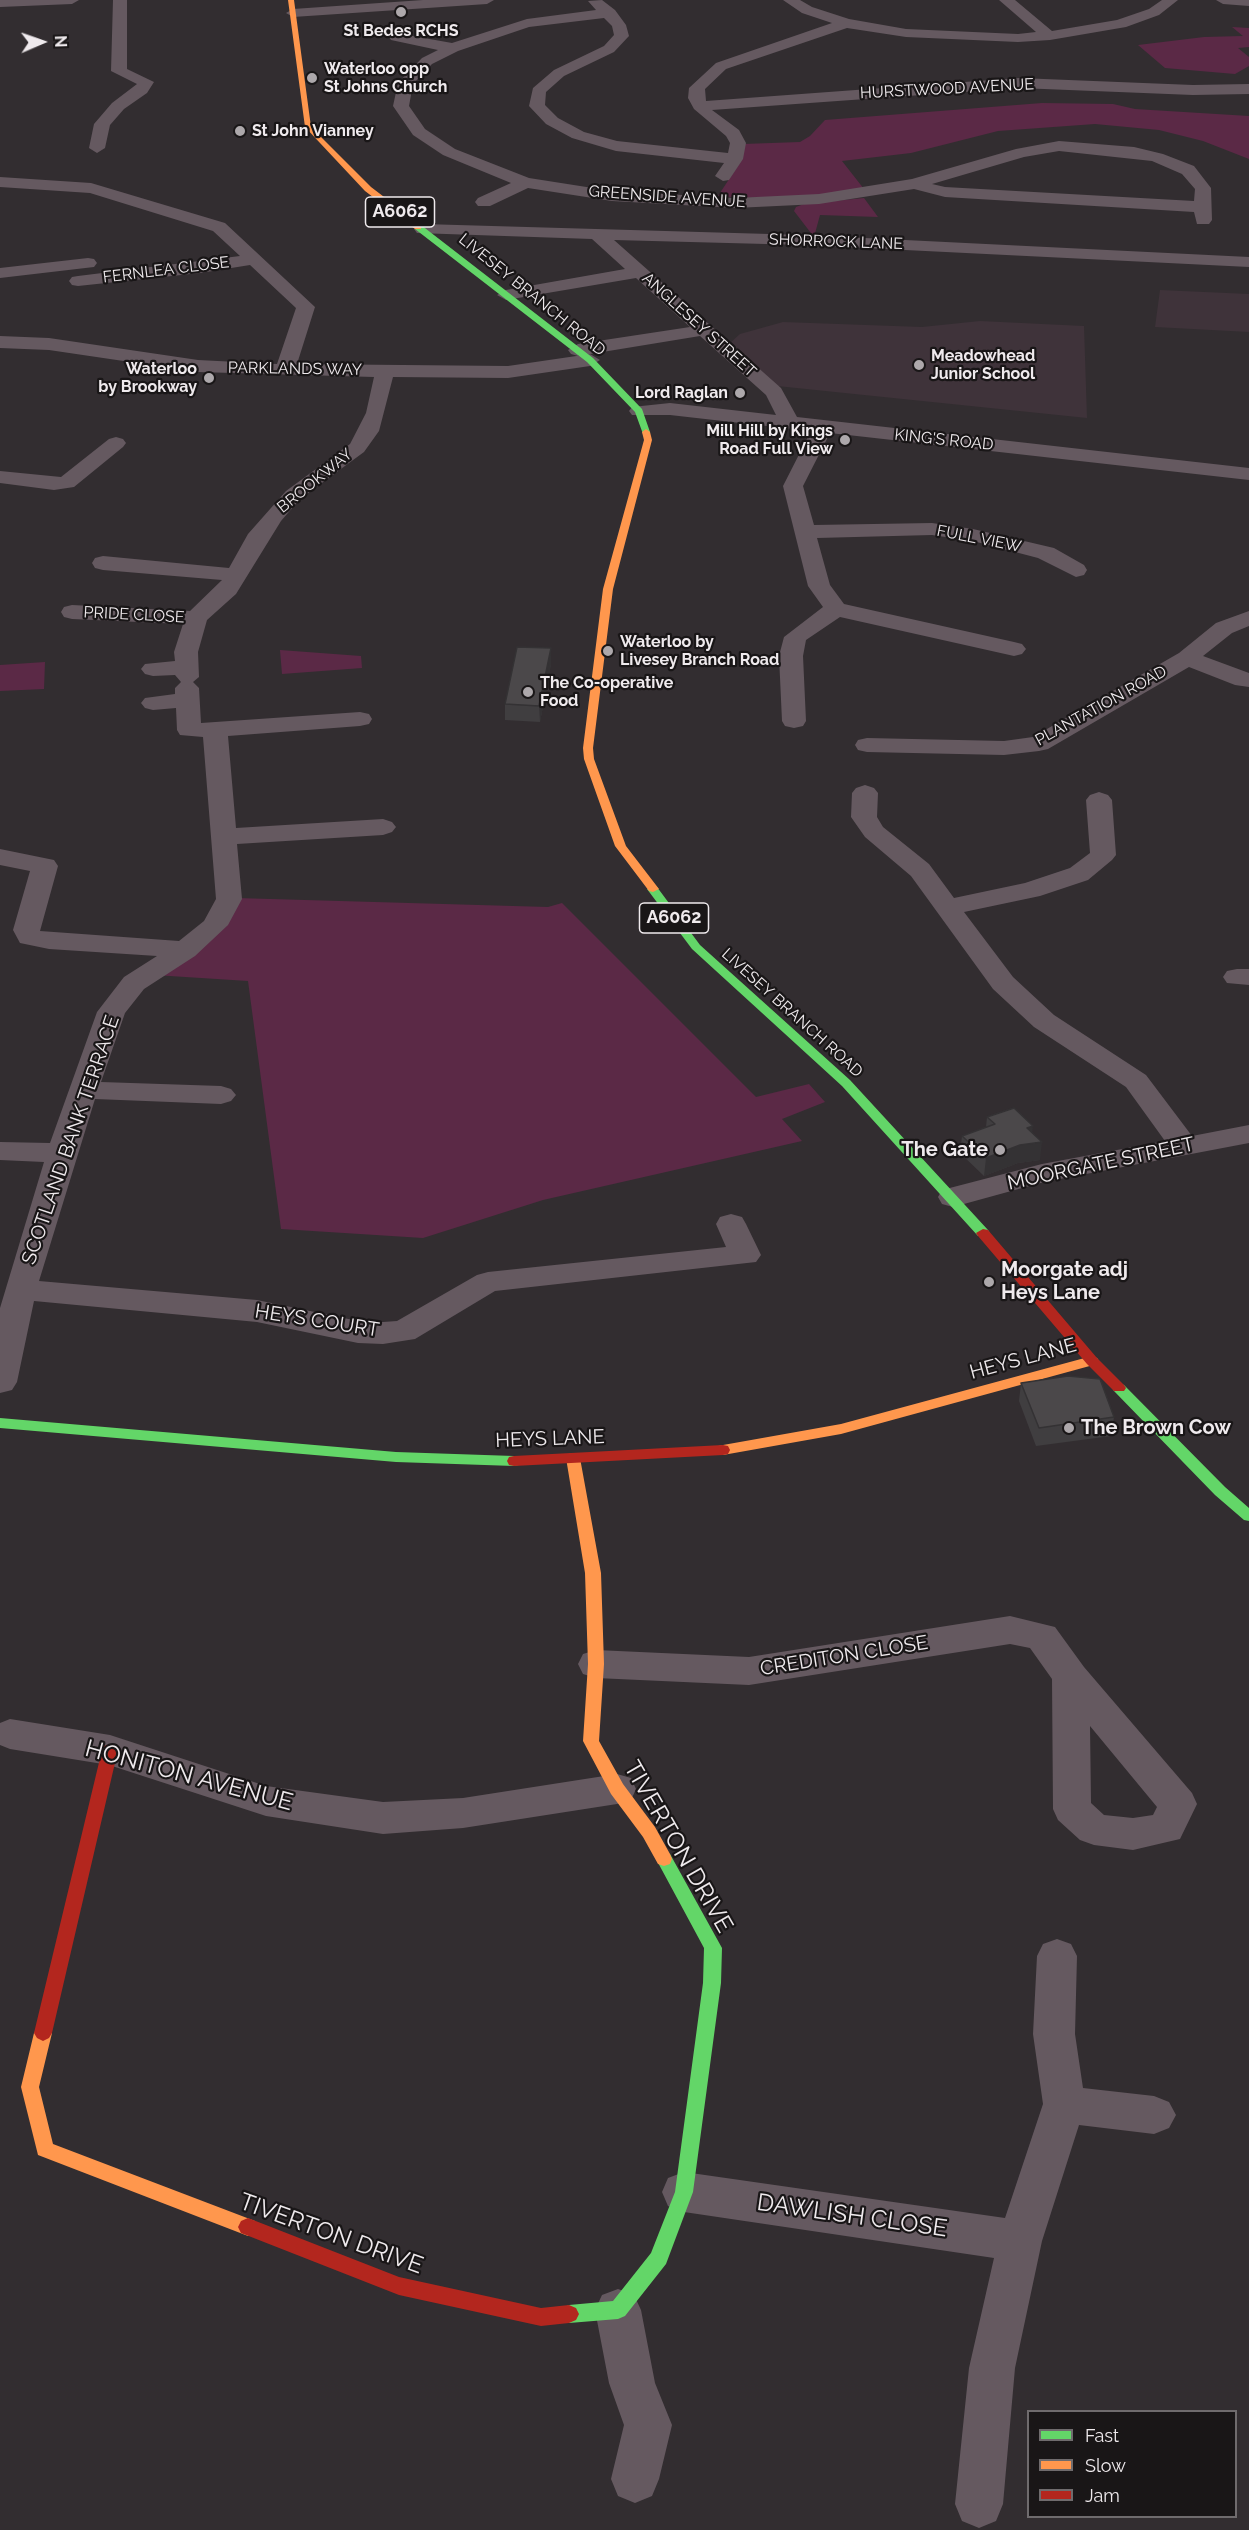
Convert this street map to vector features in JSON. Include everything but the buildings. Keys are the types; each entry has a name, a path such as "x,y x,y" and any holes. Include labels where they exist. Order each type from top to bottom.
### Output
{"main road":[{"name":"LIVESEY BRANCH ROAD","path":"292,7 308,127 368,189 584,355 639,411 648,440 608,589 588,748 589,759 621,846 696,947 846,1083 954,1197 1092,1361 1220,1491 1249,1516"},
{"name":"HEYS LANE","path":"0,1423 396,1457 522,1461 712,1452 842,1429 1092,1361"},
{"name":"TIVERTON DRIVE","path":"110,1750 30,2087 45,2150 399,2286 541,2317 618,2310 659,2258 684,2192 712,1983 713,1948 649,1832 617,1789 591,1741 596,1664 593,1573 573,1458"}],"street":[{"path":"0,3 72,0"},
{"path":"97,148 102,124 118,106 142,90 146,82 119,71 120,0"},
{"path":"292,7 445,5 487,0"},
{"path":"594,0 610,13 619,25 622,36 609,49 559,73 538,91 537,106 552,121 578,135 616,146 735,159"},
{"path":"790,0 807,10 846,23 906,33 962,37 1050,36 1121,24 1154,12 1171,0"},
{"path":"1006,0 1050,36"},
{"path":"1222,0 1249,3"},
{"name":"GREENSIDE AVENUE","path":"610,13 527,23 453,48 427,61 406,83 401,106 419,132 449,152 486,169 526,183 612,196 711,201 819,199 914,184 1022,152 1059,146 1113,149 1157,157 1188,170 1203,188 1203,213 945,192 914,184"},
{"path":"711,201 739,148 733,133 700,106 696,98 697,88 721,66 846,23"},
{"path":"396,37 453,48"},
{"name":"HURSTWOOD AVENUE","path":"700,106 1019,83 1193,90 1249,88"},
{"path":"697,88 759,101"},
{"path":"0,182 91,188 219,227 306,307 285,370"},
{"path":"484,202 526,183"},
{"path":"778,201 804,240"},
{"name":"SHORROCK LANE","path":"423,229 804,240 1249,262"},
{"name":"ANGLESEY STREET","path":"598,235 774,392 790,423"},
{"name":"FERNLEA CLOSE","path":"78,281 200,268 254,259"},
{"path":"0,273 88,263"},
{"path":"507,295 639,272"},
{"name":"PARKLANDS WAY","path":"0,342 49,344 198,366 285,370 508,372 704,330"},
{"name":"BROOKWAY","path":"196,618 224,593 273,516 293,495 357,448 369,431 376,413 385,370"},
{"name":"KING'S ROAD","path":"639,411 670,409 1249,474"},
{"path":"824,426 793,486 819,586 836,609 1014,649"},
{"path":"0,477 54,484 67,483 116,443"},
{"name":"FULL VIEW","path":"805,532 932,529 974,535 1046,553 1076,570"},
{"path":"103,563 235,575"},
{"path":"794,721 791,656 795,637 836,609"},
{"name":"PRIDE CLOSE","path":"72,612 196,618"},
{"path":"196,618 186,651 189,730 360,719"},
{"name":"PLANTATION ROAD","path":"867,745 1004,748 1039,744 1187,658 1224,628 1249,618"},
{"path":"1187,658 1243,680 1249,680"},
{"path":"153,669 187,683"},
{"path":"153,703 187,683"},
{"name":"SCOTLAND BANK TERRACE","path":"0,1382 11,1326 62,1153 111,1012 134,983 185,950 215,925 228,899 215,729"},
{"path":"865,794 864,817 874,832 920,870 1003,983 1044,1021 1136,1081 1184,1146"},
{"path":"948,907 1031,890 1079,874 1103,855 1099,800"},
{"path":"223,837 383,826"},
{"path":"0,857 45,866 26,930 30,937 49,941 185,950"},
{"path":"85,1090 221,1095"},
{"name":"MOORGATE STREET","path":"954,1197 1042,1173 1249,1134"},
{"path":"0,1151 62,1153"},
{"name":"HEYS COURT","path":"21,1290 257,1311 358,1332 383,1333 404,1331 488,1282 745,1256 731,1224"},
{"name":"CREDITON CLOSE","path":"596,1664 749,1671 1010,1630 1042,1637 1071,1677"},
{"name":"HONITON AVENUE","path":"10,1734 110,1750 266,1801 383,1818 463,1813 617,1789"},
{"path":"979,2504 992,2368 1020,2241 1064,2104 1054,2034 1057,1956"},
{"path":"1064,2104 1154,2115"},
{"name":"DAWLISH CLOSE","path":"684,2192 1020,2241"},
{"path":"618,2310 632,2383 648,2425 635,2479"}],"shaded area":[{"path":"1232,27 1249,28 1249,47 1238,48 1249,57 1249,66 1235,74 1165,68 1138,45 1204,37 1243,36"},
{"path":"1042,103 1113,104 1135,109 1249,116 1249,159 1203,141 1159,130 1095,124 998,131 911,153 842,161 864,189 812,196 743,198 718,196 741,161 743,144 800,142 810,136 825,120"},
{"path":"864,198 878,217 820,215 814,237 794,211 796,207 804,204"},
{"path":"1160,290 1249,294 1249,332 1155,327"},
{"name":"Meadowhead Junior School","path":"980,321 1084,326 1087,418 777,386 730,343 740,334 783,322 922,327"},
{"path":"280,650 361,656 362,668 282,674"},
{"path":"45,662 44,689 0,691 0,665"},
{"path":"236,898 548,907 562,903 756,1097 809,1084 825,1102 782,1119 802,1141 543,1200 423,1238 281,1229 248,981 154,975"}],"traffic: fast":[{"path":"418,227 590,360 639,411 646,432"},
{"path":"653,889 696,947 846,1083 983,1233"},
{"path":"1119,1388 1220,1491 1249,1516"},
{"path":"0,1423 396,1457 514,1461"},
{"path":"569,2314 618,2310 659,2258 684,2192 712,1983 713,1948 664,1859"}],"traffic: slow":[{"path":"291,0 308,127 368,189 418,227"},
{"path":"646,432 648,440 608,589 588,748 589,759 621,846 653,889"},
{"path":"723,1450 841,1429 1092,1361"},
{"path":"573,1458 593,1573 596,1664 591,1741 617,1789 649,1832 664,1859"},
{"path":"43,2033 30,2087 45,2149 248,2227"}],"traffic: jam":[{"path":"983,1233 1092,1361 1119,1388"},
{"path":"514,1461 723,1450"},
{"path":"43,2033 110,1750"},
{"path":"248,2227 399,2286 541,2317 569,2314"}],"place":[{"name":"St Bedes RCHS","path":"401,12"},
{"name":"Waterloo opp St Johns Church","path":"312,78"},
{"name":"St John Vianney","path":"240,131"},
{"name":"Meadowhead Junior School","path":"919,365"},
{"name":"Waterloo by Brookway","path":"209,378"},
{"name":"Lord Raglan","path":"740,393"},
{"name":"Mill Hill by Kings Road Full View","path":"845,440"},
{"name":"Waterloo by Livesey Branch Road","path":"608,651"},
{"name":"The Co-operative Food","path":"528,692"},
{"name":"The Gate","path":"1000,1150"},
{"name":"Moorgate adj Heys Lane","path":"989,1282"},
{"name":"The Brown Cow","path":"1069,1428"}]}
